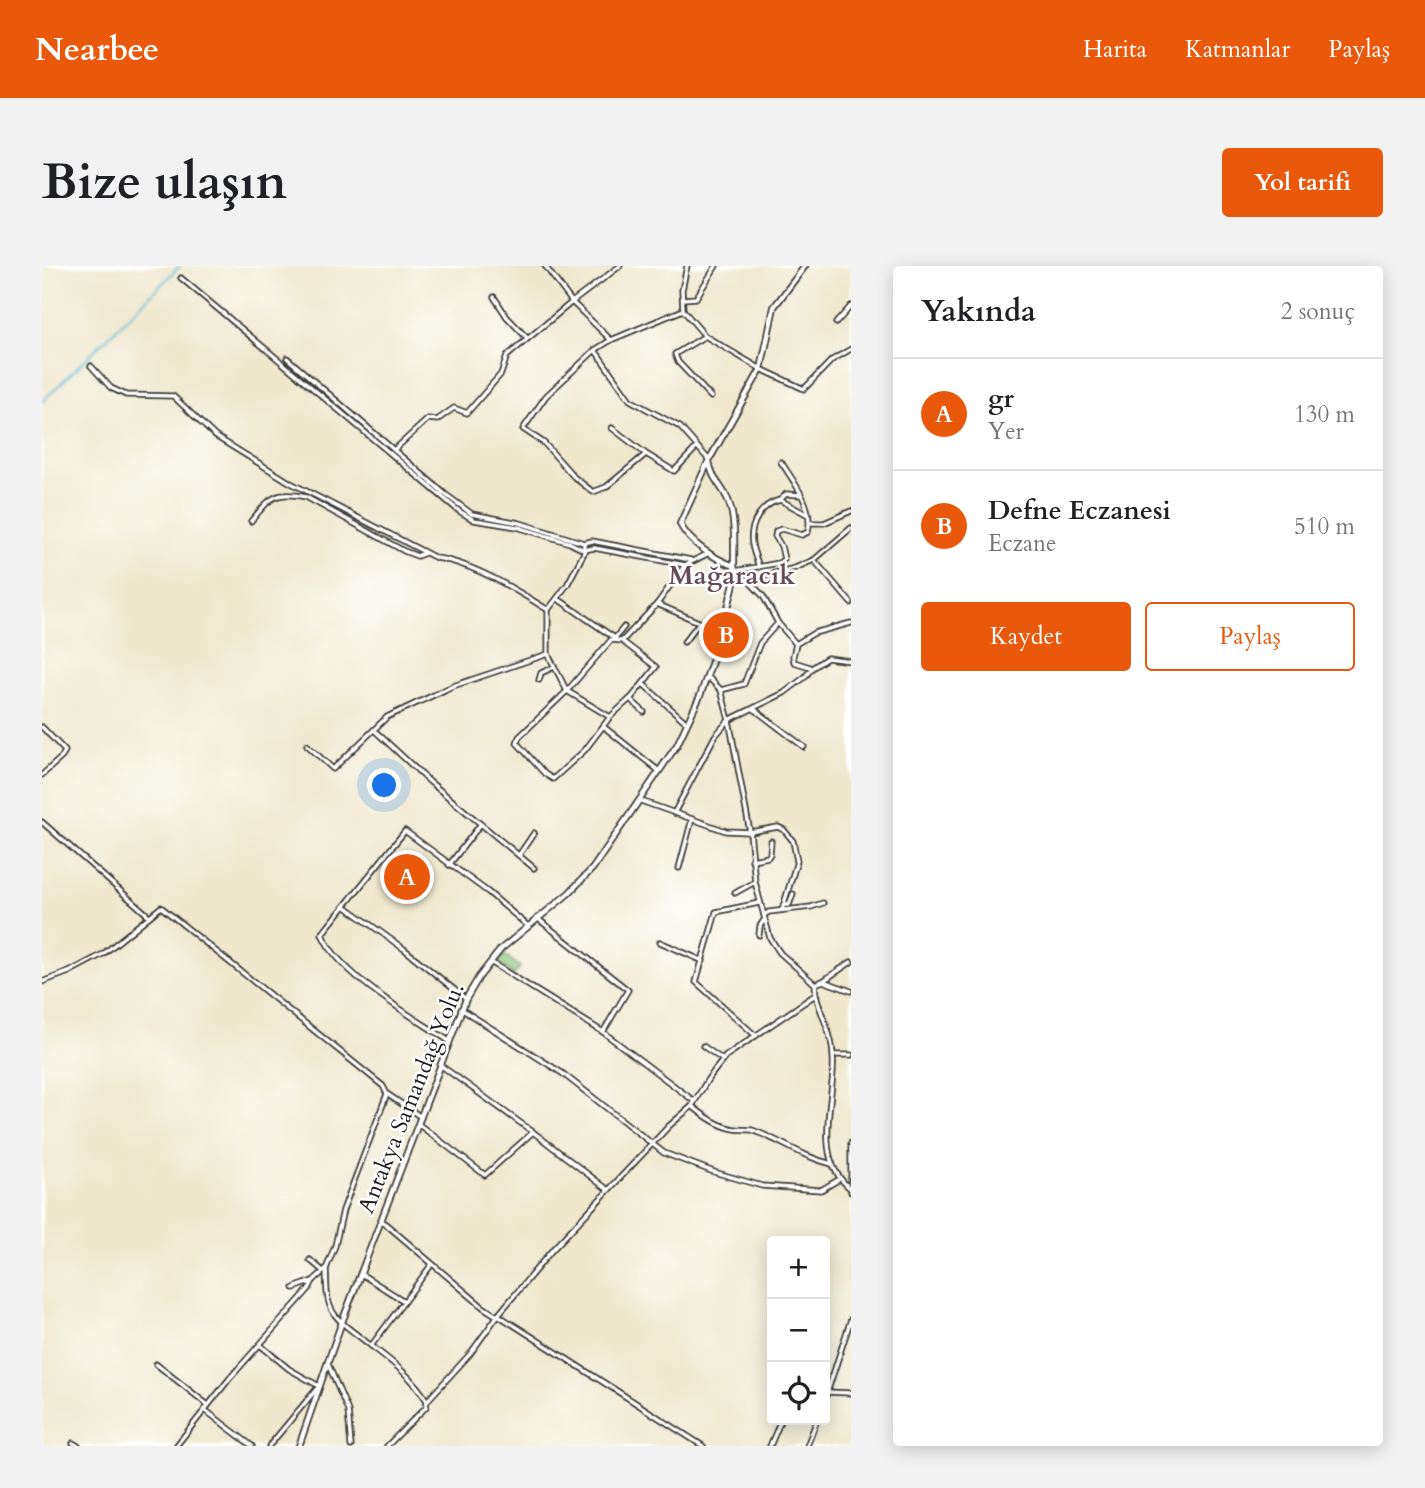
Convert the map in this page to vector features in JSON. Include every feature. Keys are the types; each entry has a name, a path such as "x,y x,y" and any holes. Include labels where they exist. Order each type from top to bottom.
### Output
{"street":[{"path":"545,266 572,302 611,340"},
{"path":"395,449 428,419 437,420 454,408 467,413 501,373 507,356 620,266"},
{"path":"687,266 683,310 705,336 761,369 804,389 832,360 851,349"},
{"path":"683,299 695,298 716,266"},
{"path":"796,643 778,623 763,596 748,580 709,552 683,530 680,524 709,460 761,369 774,307 804,266"},
{"path":"181,278 459,511 474,520 517,527 584,550 594,548 685,565"},
{"path":"494,297 507,317 527,338"},
{"path":"836,323 851,306"},
{"path":"646,454 606,487 593,492 574,477 544,443 523,429 546,396 594,350 611,340 683,310"},
{"path":"705,336 675,354 678,362 711,397"},
{"path":"594,350 630,400 680,427 709,460"},
{"path":"287,358 445,494 472,514 520,523 584,543 592,541 691,560"},
{"path":"91,366 111,388 126,395 173,396 215,436 291,483 436,558 451,560 508,586 548,610"},
{"path":"612,428 674,471 696,447"},
{"name":"Antakya Samandağ Yolu.","path":"299,1446 327,1362 466,999 500,949 569,893 593,867 641,801 677,745 707,676 722,632 735,571 733,527 728,500 711,475 709,460"},
{"path":"735,571 779,563 784,559 782,547 775,536 776,531 782,529 802,535 808,532 810,523 801,495 781,462"},
{"path":"251,522 277,496 288,494 306,497 404,551 417,556 427,552"},
{"path":"759,567 751,543 753,526 764,506 780,500 786,494 801,495"},
{"path":"780,500 808,515"},
{"path":"810,523 824,523 851,510"},
{"path":"748,580 795,568 814,560 851,528"},
{"path":"584,543 584,550 568,586 548,610 548,654 567,691 610,717"},
{"path":"622,641 657,604 685,565 709,552"},
{"path":"814,560 851,603"},
{"path":"558,599 615,639 622,641 656,667 630,699 610,717 585,750 553,779 545,774 517,743 519,737 567,691 611,640 615,639 624,627"},
{"path":"657,604 722,632"},
{"path":"684,642 699,622"},
{"path":"721,690 744,684 760,643 778,623"},
{"path":"811,668 794,662 796,643 814,633 851,623"},
{"path":"307,745 333,769 387,717 453,686 548,654"},
{"path":"674,813 715,736 729,720 784,693 805,677 811,668 827,658 851,661"},
{"path":"539,680 541,673 554,667"},
{"path":"707,676 721,690 729,720 750,832 755,882 770,938 780,953 815,984 815,995 832,1045 833,1068 826,1119 832,1164 839,1180 851,1190"},
{"path":"643,684 687,723"},
{"path":"630,699 644,712"},
{"path":"754,709 804,747"},
{"path":"42,727 65,751 42,775"},
{"path":"604,727 659,771"},
{"path":"374,730 480,825 534,868"},
{"path":"641,801 726,831 750,832 778,827 784,830 793,841 797,861 783,907"},
{"path":"679,868 692,819"},
{"path":"42,822 149,916"},
{"path":"449,865 480,825"},
{"path":"449,1041 367,984 341,962 322,934 405,831 488,892 528,926"},
{"path":"519,855 534,833"},
{"path":"752,860 768,857 771,854 771,841"},
{"path":"735,894 755,882"},
{"path":"759,935 764,918 789,905 793,894"},
{"path":"774,908 823,902"},
{"path":"756,1036 696,982 716,912 760,903"},
{"path":"42,982 69,972 103,954 161,907 383,1086 387,1094 421,1117"},
{"path":"346,907 466,999"},
{"path":"537,918 628,990 603,1032"},
{"path":"660,942 703,961"},
{"path":"815,984 851,962"},
{"path":"492,963 603,1032 694,1101"},
{"path":"823,981 851,991"},
{"path":"387,1446 426,1407 427,1401 470,1354 498,1315 553,1249 669,1126 692,1107 723,1060 815,995"},
{"path":"461,1009 562,1073 664,1153 714,1172 762,1185 821,1190 839,1180"},
{"path":"703,1046 723,1060"},
{"path":"832,1055 851,1055"},
{"path":"440,1065 607,1190"},
{"path":"176,1446 325,1270 335,1246 343,1210 387,1094"},
{"path":"692,1107 725,1126 749,1129 810,1158 832,1164"},
{"path":"418,1125 485,1175 533,1132"},
{"path":"851,1143 851,1190"},
{"path":"381,1220 483,1307 703,1446"},
{"path":"310,1260 325,1270"},
{"path":"371,1346 432,1264"},
{"path":"325,1270 328,1299 333,1312 410,1378 427,1401"},
{"path":"360,1274 404,1301"},
{"path":"294,1288 313,1281"},
{"path":"830,1380 851,1319"},
{"path":"260,1345 289,1369 319,1387 269,1446"},
{"path":"327,1362 348,1411 351,1446"},
{"path":"156,1364 252,1446"},
{"path":"830,1392 851,1394"},
{"path":"770,1446 779,1425"},
{"path":"807,1446 815,1425"}],"green space":[{"path":"504,955 520,967 514,975 498,963"}],"waterway":[{"path":"42,402 180,266"}],"place":[{"name":"Defne Eczanesi","path":"726,635"},
{"name":"gr","path":"407,877"}],"district":[{"name":"Mağaracık","path":"732,575"}]}
